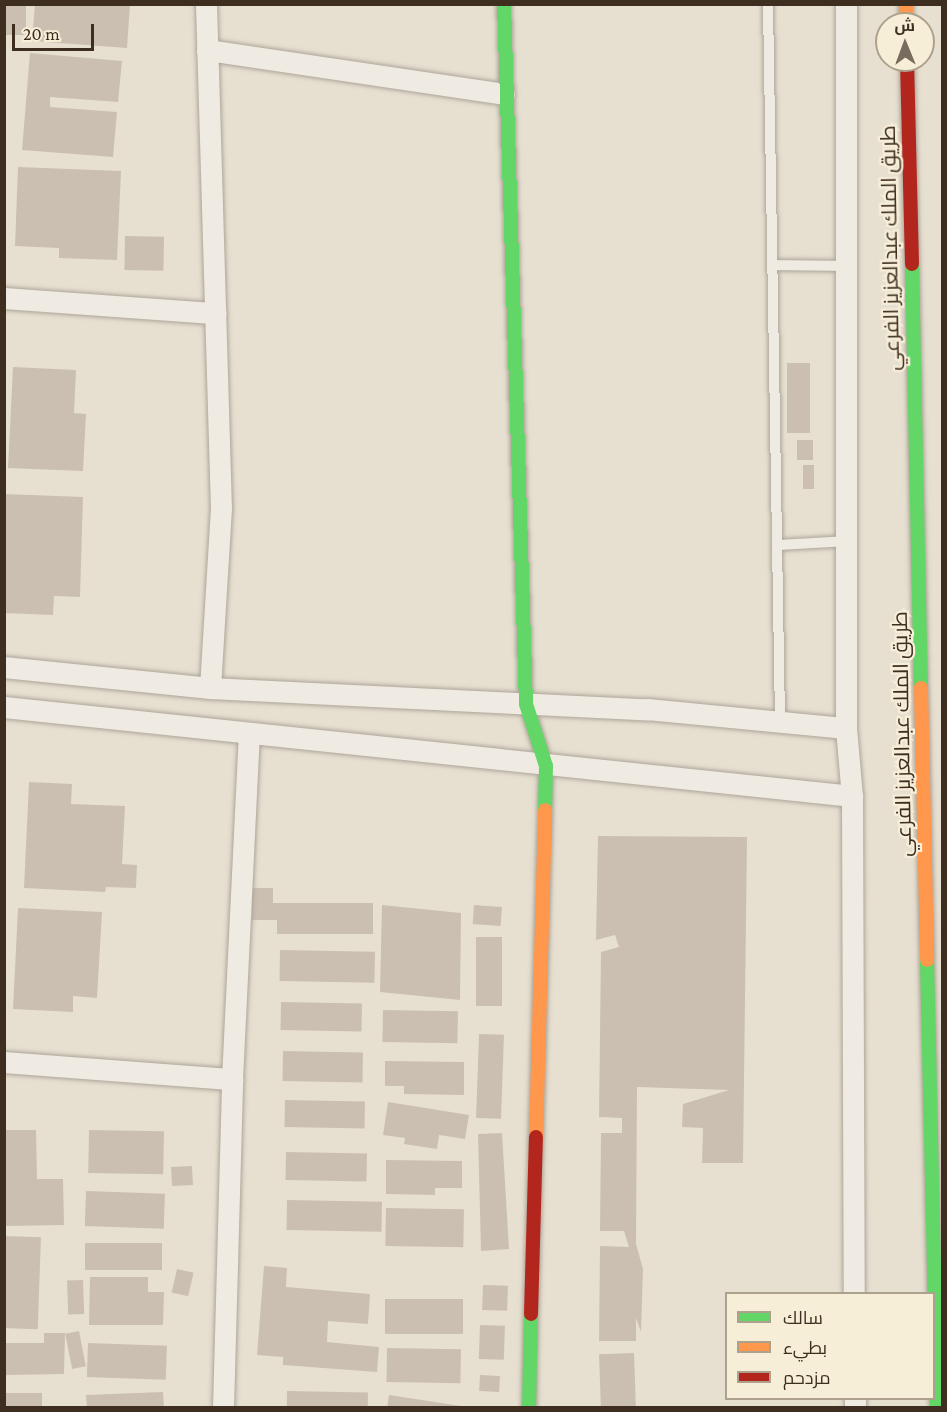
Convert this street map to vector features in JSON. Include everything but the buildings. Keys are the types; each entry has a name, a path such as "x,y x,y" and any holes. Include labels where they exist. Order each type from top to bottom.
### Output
{"street":[{"path":"206,4 221,508 210,688"},
{"path":"504,4 504,94 526,704 546,766 529,1407"},
{"path":"846,4 848,541 846,728 852,796 854,1292"},
{"path":"207,50 504,94"},
{"name":"طريق الملك عبدالعزيز الفرعي","path":"907,72 934,1292"},
{"path":"4,298 215,313"},
{"path":"4,668 210,688 647,709 846,728"},
{"path":"4,707 546,766 852,796"},
{"path":"223,1407 232,1079 249,733"},
{"path":"4,1062 232,1079"},
{"name":"طريق الملك عبدالعزيز الفرعي","path":"935,1317 937,1407"}],"lane":[{"path":"768,4 780,722"},
{"path":"773,265 847,266"},
{"path":"778,545 848,541"}],"traffic: fast":[{"path":"504,4 526,704 546,766 545,810"},
{"path":"912,264 921,688"},
{"path":"927,960 934,1292"},
{"path":"529,1408 531,1314"},
{"path":"935,1318 937,1408"}],"traffic: slow":[{"path":"906,4 906,12"},
{"path":"921,688 927,960"},
{"path":"536,1137 545,810"}],"traffic: jam":[{"path":"907,72 912,264"},
{"path":"531,1314 536,1137"}]}
